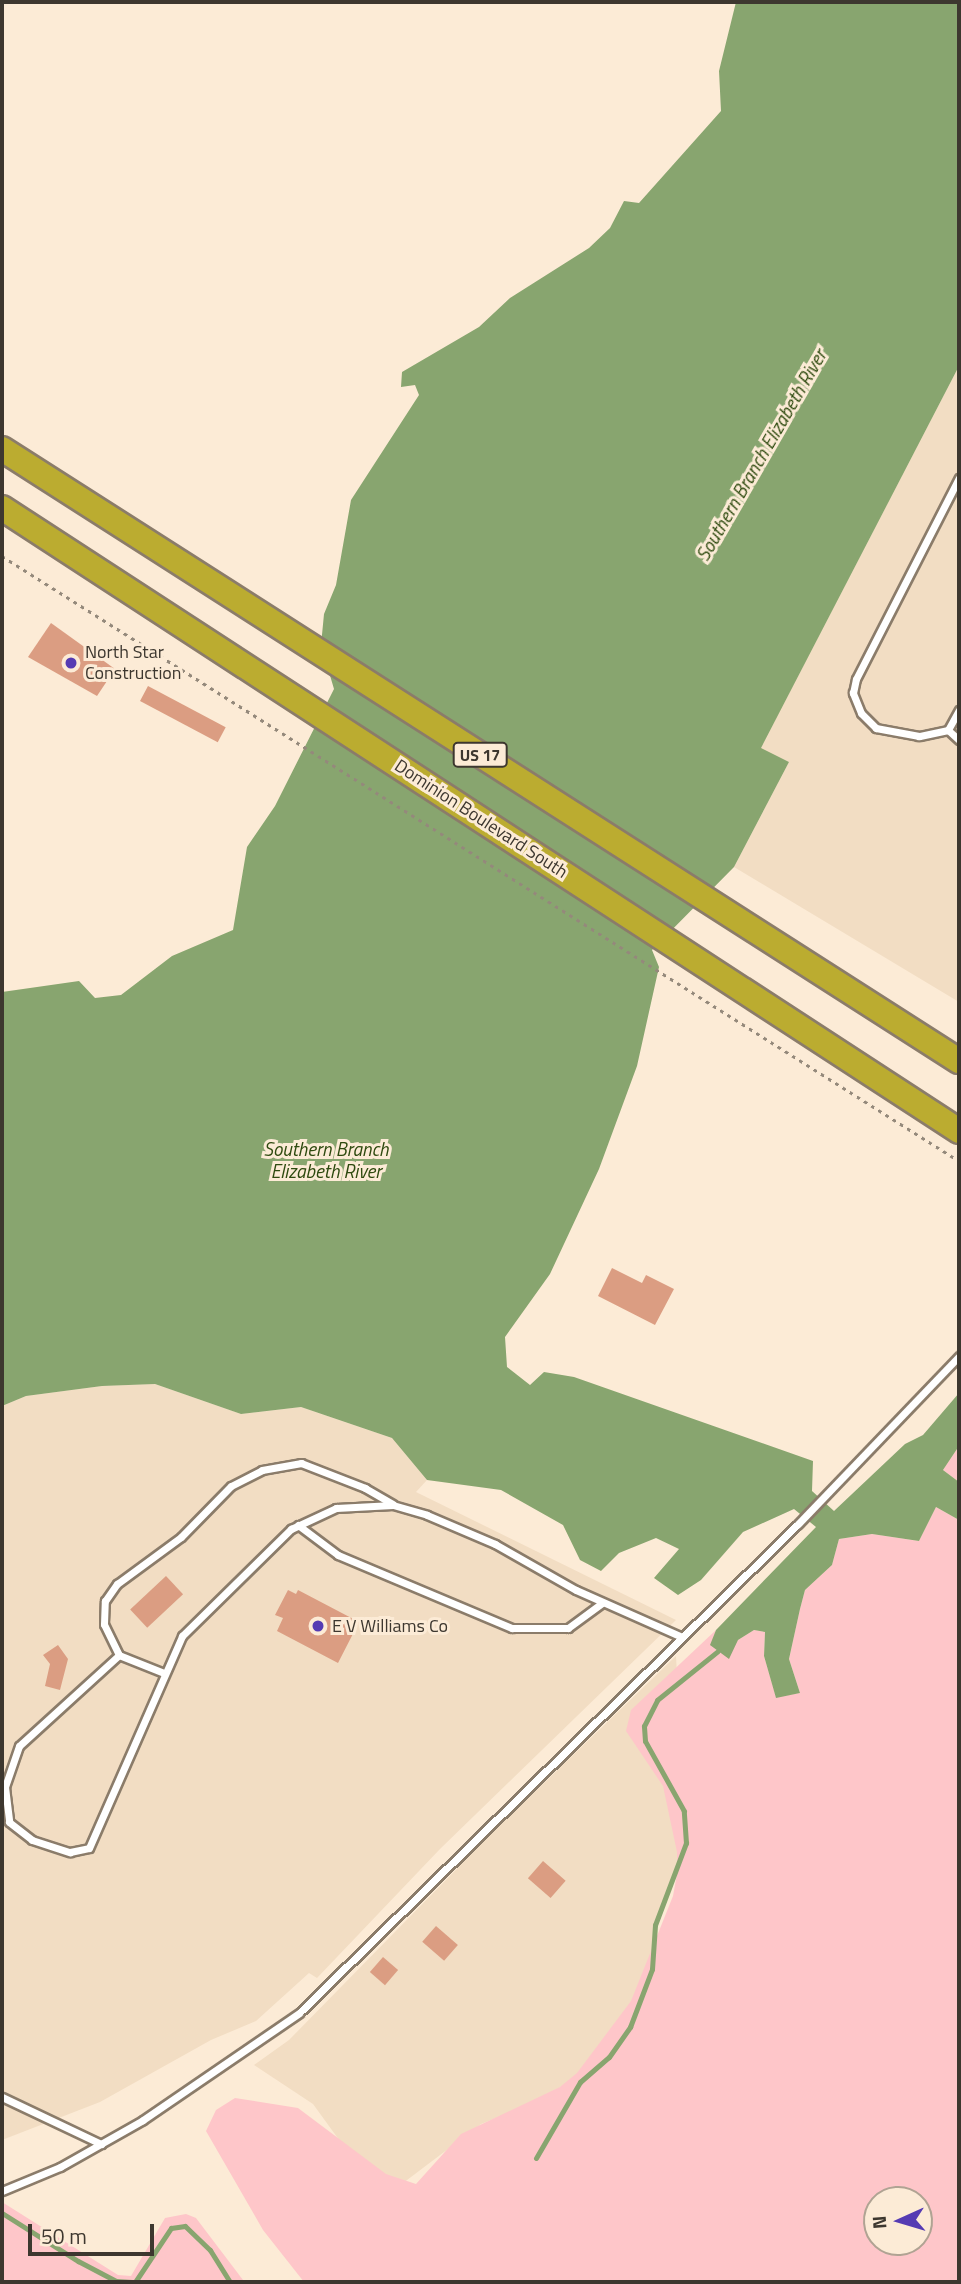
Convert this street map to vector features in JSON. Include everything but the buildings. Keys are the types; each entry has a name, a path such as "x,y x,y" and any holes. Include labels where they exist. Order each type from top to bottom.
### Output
{"highway":[{"name":"US 17","path":"2,449 959,1060"},
{"name":"Dominion Boulevard South","path":"2,508 959,1130"}],"lane":[{"path":"959,478 856,679 853,693 861,713 884,731 919,736 948,730 959,710"},
{"path":"948,730 959,740"},
{"path":"2,2191 102,2144 299,2013 798,1524 959,1356"},
{"path":"164,1672 118,1655 104,1625 105,1601 128,1575 181,1537 231,1486 262,1470 301,1463 365,1488 393,1505 495,1544 602,1603 682,1637"},
{"path":"118,1655 13,1755 5,1787 9,1822 32,1840 70,1852 89,1848 182,1636 298,1525 335,1508 393,1505"},
{"path":"298,1525 338,1555 512,1628 568,1629 602,1603"},
{"path":"2,2097 102,2144"}],"path":[{"path":"2,556 959,1161"}],"shaded area":[{"path":"959,366 959,1002 734,867 789,762 760,749"},
{"path":"155,1384 241,1414 301,1407 392,1438 427,1480 416,1492 676,1620 440,1849 317,1978 309,1973 256,2021 211,2040 100,2102 2,2140 2,1406 26,1396 102,1386"},
{"path":"959,1446 959,1482 943,1470"},
{"path":"936,1507 959,1520 959,2282 304,2282 263,2230 206,2131 216,2110 235,2098 298,2108 386,2174 416,2184 461,2134 560,2087 577,2073 631,2001 673,1896 677,1874 677,1852 663,1786 626,1731 631,1710 716,1630 711,1645 738,1640 754,1630 765,1632 764,1656 776,1697 800,1693 789,1659 805,1590 832,1565 839,1539 872,1534 919,1541"},
{"path":"676,1656 686,1843 656,1925 652,1969 609,2057 536,2102 481,2124 382,2199 313,2104 254,2065 289,2040 493,1832"},
{"path":"2,2202 118,2275 131,2276 165,2218 186,2214 196,2218 243,2280 254,2282 2,2282"}],"water":[{"name":"Southern Branch Elizabeth River","path":"736,2 959,2 959,366 761,748 789,762 734,867 652,950 659,967 637,1066 599,1169 550,1274 505,1337 507,1367 530,1385 544,1372 574,1377 813,1461 812,1491 834,1511 905,1444 923,1435 959,1393 959,1446 943,1470 959,1482 959,1520 936,1507 919,1541 872,1534 839,1539 832,1565 805,1590 800,1609 789,1659 800,1693 776,1698 764,1656 765,1632 754,1630 738,1640 729,1659 710,1645 716,1630 816,1527 794,1509 743,1532 701,1580 678,1595 654,1578 679,1549 656,1538 619,1553 601,1571 580,1560 563,1525 501,1490 427,1480 392,1438 301,1407 241,1414 155,1384 102,1386 26,1396 2,1406 2,992 79,981 95,998 121,995 172,956 233,930 247,847 275,806 334,689 321,645 324,614 336,585 351,500 419,395 415,385 401,387 402,372 479,327 510,298 589,248 610,228 624,201 639,203 721,111 719,71"}],"waterway":[{"path":"536,2158 580,2082 609,2057 630,2027 652,1969 655,1925 686,1843 684,1811 645,1741 644,1726 657,1700 718,1651"},
{"path":"2,2213 78,2261 116,2281 132,2282"},
{"path":"135,2282 171,2228 185,2226 210,2250 230,2282"}],"place":[{"name":"North Star Construction","path":"71,663"},
{"name":"E V Williams Co","path":"318,1626"}]}
